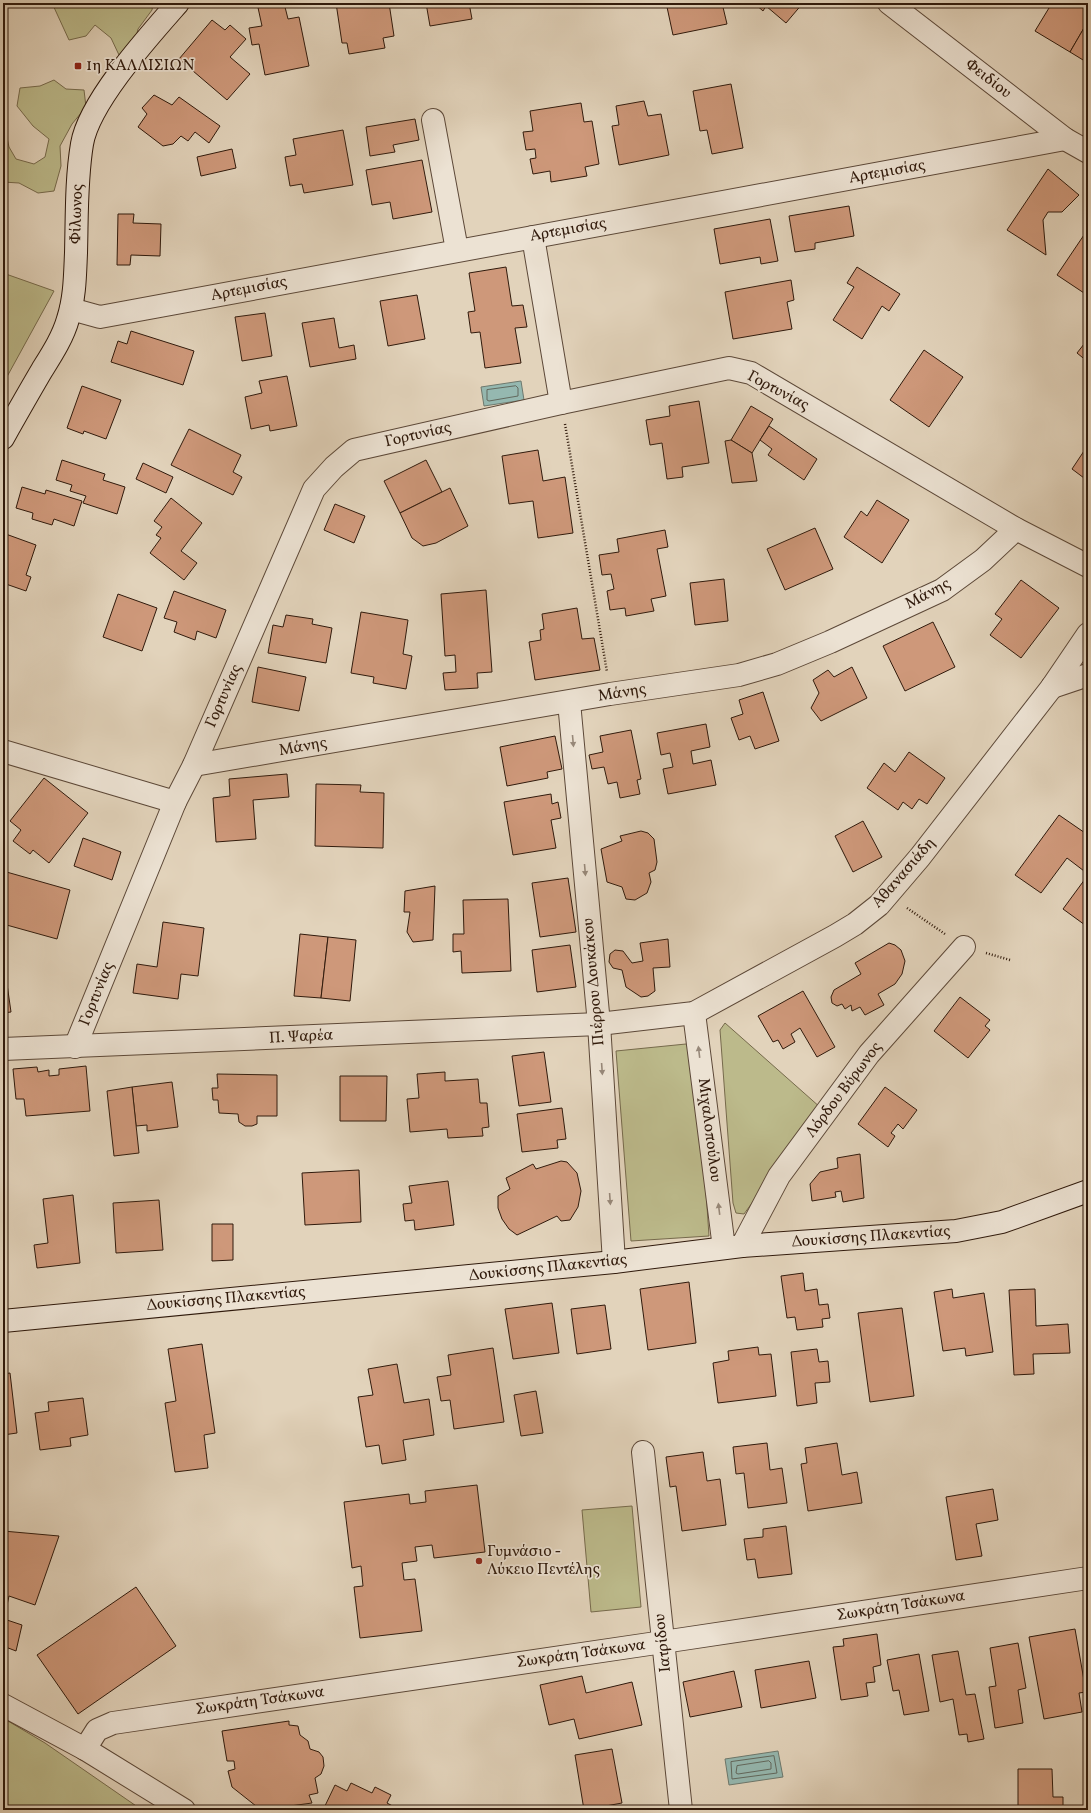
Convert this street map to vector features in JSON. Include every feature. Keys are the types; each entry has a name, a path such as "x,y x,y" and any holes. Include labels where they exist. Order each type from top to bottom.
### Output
{"street":[{"name":"Φίλωνος","path":"3,438 53,352 68,321 75,278 79,165 82,143 88,124 119,75 145,40 178,3"},
{"name":"Φειδίου","path":"889,3 1065,138 1088,152"},
{"path":"433,120 457,250"},
{"name":"Αρτεμισίας","path":"71,309 100,317 1065,138"},
{"path":"533,237 561,403"},
{"name":"Γορτυνίας","path":"75,1047 175,802 194,765 314,489 334,467 354,450 561,403 729,368 751,373 1016,529 1088,566"},
{"name":"Μάνης","path":"194,765 610,694 739,675 777,664 830,642 942,590 983,560 1016,529"},
{"name":"Αθανασιάδη","path":"599,1024 694,1013 855,924 880,905 949,821 1052,687 1088,634"},
{"path":"1052,687 1088,675"},
{"name":"Πιέρρου Δουκάκου","path":"569,702 599,1024 614,1262"},
{"path":"3,751 175,802"},
{"name":"Λόρδου Βύρωνος","path":"733,1247 779,1176 869,1054 964,947"},
{"name":"Μιχαλοπούλου","path":"694,1013 733,1247"},
{"name":"Π. Ψαρέα","path":"3,1049 599,1024"},
{"name":"Δουκίσσης Πλακεντίας","path":"3,1321 614,1262 733,1247 956,1231 1002,1222 1088,1191"},
{"name":"Ιατρίδου","path":"643,1452 681,1810"},
{"name":"Σωκράτη Τσάκωνα","path":"85,1749 97,1730 113,1723 1088,1578"},
{"path":"3,1704 85,1749 184,1810"}],"path":[{"path":"561,403 610,694"},
{"path":"888,895 964,947"}],"shaded area":[{"path":"52,3 153,3 152,10 138,29 134,46 119,55 111,38 95,25 86,36 69,40"},
{"path":"54,80 66,89 84,90 86,107 72,124 60,146 61,166 54,191 38,193 19,183 3,182 3,131 6,133 9,147 16,159 34,164 45,157 49,139 33,126 17,106 20,88 40,86"},
{"path":"3,273 54,291 3,384"},
{"path":"725,1023 821,1108 744,1214 736,1213 733,1203 720,1030"},
{"path":"696,1043 709,1236 631,1241 616,1051"},
{"path":"632,1506 641,1607 591,1612 582,1510"},
{"path":"3,1718 45,1743 142,1810 3,1810"}],"water":[{"path":"521,381 524,400 484,406 481,387"},
{"path":"778,1751 783,1777 729,1785 725,1759"}],"building":[{"path":"257,3 284,3 288,19 299,17 309,66 265,75 259,44 252,45 249,28 262,26"},
{"path":"336,3 389,3 394,36 383,38 385,48 349,54 347,43 342,43"},
{"path":"426,3 469,3 472,19 430,26"},
{"path":"684,3 722,3 727,24 673,35 667,7"},
{"path":"754,3 803,3 786,23 766,6 763,11"},
{"path":"1052,3 1059,6 1061,3 1088,3 1088,21 1070,52 1035,31"},
{"path":"212,20 225,30 230,25 246,39 230,57 250,74 227,100 179,59"},
{"path":"1088,21 1088,63 1070,52"},
{"path":"731,84 743,148 712,154 707,130 700,131 693,91"},
{"path":"154,95 172,105 179,97 220,126 209,143 195,132 188,141 181,136 173,144 163,146 138,127 147,114 142,108"},
{"path":"644,101 648,116 661,114 669,155 619,165 612,126 619,125 616,106"},
{"path":"581,103 584,122 592,121 599,164 585,167 587,176 551,182 550,171 533,174 530,159 536,158 535,149 526,150 523,132 533,131 530,111"},
{"path":"415,119 419,140 393,145 395,152 370,156 366,127"},
{"path":"343,130 353,185 304,193 302,184 290,186 285,157 296,155 293,139"},
{"path":"232,149 236,168 201,176 197,157"},
{"path":"422,160 432,212 393,219 390,202 372,205 366,170"},
{"path":"1048,169 1079,195 1062,212 1048,212 1043,220 1046,255 1007,230"},
{"path":"849,206 854,236 815,243 815,249 795,252 789,216"},
{"path":"118,214 134,214 133,223 161,224 160,256 131,255 130,265 117,265"},
{"path":"770,219 778,261 761,264 760,257 720,264 714,229"},
{"path":"1088,229 1088,294 1087,295 1057,275"},
{"path":"506,267 512,306 523,305 527,327 515,328 521,363 485,368 480,332 471,333 468,312 475,311 469,273"},
{"path":"857,267 900,294 889,311 882,306 862,339 833,320 854,287 847,283"},
{"path":"791,280 794,300 787,302 792,329 733,339 725,292"},
{"path":"417,295 425,339 388,346 380,301"},
{"path":"265,313 272,356 242,361 235,317"},
{"path":"334,318 339,348 354,345 356,359 310,367 302,323"},
{"path":"131,331 194,351 183,385 111,362 118,341 127,344"},
{"path":"1088,339 1088,362 1077,353"},
{"path":"924,350 963,377 929,427 890,400"},
{"path":"287,376 297,426 270,431 269,425 251,429 245,397 262,393 259,381"},
{"path":"82,386 121,400 106,439 84,431 83,434 67,428"},
{"path":"699,401 709,463 682,467 683,477 667,479 662,443 650,445 646,420 670,416 669,406"},
{"path":"751,406 773,419 752,453 731,440"},
{"path":"769,426 817,459 804,480 768,455 772,449 760,440"},
{"path":"189,429 241,455 233,472 242,477 233,495 171,465"},
{"path":"731,440 752,453 757,481 732,483 725,441"},
{"path":"1088,445 1088,481 1072,469"},
{"path":"538,450 543,481 565,477 573,533 538,538 533,501 509,504 502,456"},
{"path":"62,460 105,474 103,480 125,487 117,514 83,503 86,496 70,491 72,485 56,480"},
{"path":"426,460 442,492 400,513 384,481"},
{"path":"143,463 173,477 166,493 136,479"},
{"path":"22,487 45,494 46,490 82,501 74,526 54,519 52,525 32,519 33,513 16,508"},
{"path":"450,488 468,526 436,543 423,546 412,538 400,513"},
{"path":"171,498 202,523 181,551 197,563 184,580 150,553 161,538 156,535 162,527 154,521"},
{"path":"877,500 909,520 882,563 844,537 861,511 867,516"},
{"path":"335,504 365,516 354,543 324,530"},
{"path":"815,528 833,569 785,590 767,549"},
{"path":"665,530 668,547 657,549 666,596 651,599 654,611 626,616 625,608 610,610 607,591 614,589 611,574 602,575 599,555 619,552 617,539"},
{"path":"3,533 36,545 26,575 31,577 26,591 3,583"},
{"path":"724,579 728,621 695,625 690,583"},
{"path":"1021,580 1059,608 1021,658 990,635 1002,619 995,614"},
{"path":"486,590 492,672 477,673 478,688 445,690 443,673 456,672 455,655 445,656 441,594"},
{"path":"174,591 226,610 216,638 197,631 195,640 174,632 177,622 164,618"},
{"path":"118,594 157,608 142,651 103,637"},
{"path":"577,608 582,639 594,638 600,670 535,680 529,642 541,640 540,630 544,629 542,614"},
{"path":"361,612 408,620 403,654 412,656 406,689 373,683 374,677 351,673"},
{"path":"286,615 313,619 312,624 332,628 326,663 268,653 273,625 283,627"},
{"path":"933,622 955,667 905,691 883,646"},
{"path":"258,667 306,677 299,711 252,702"},
{"path":"852,667 867,698 821,721 811,708 819,693 813,680 828,670 834,677"},
{"path":"763,692 779,741 755,749 750,736 739,740 731,718 743,714 739,700"},
{"path":"706,724 710,747 691,751 693,764 711,760 716,785 668,794 663,769 673,767 670,753 661,755 657,733"},
{"path":"631,730 641,779 637,780 640,794 620,798 617,782 608,784 604,767 592,769 589,755 603,752 600,736"},
{"path":"555,736 562,769 547,772 548,778 507,786 500,747"},
{"path":"909,752 945,778 927,804 919,799 912,809 903,802 898,810 867,788 884,763 895,772"},
{"path":"287,774 289,797 253,800 256,839 216,842 213,798 230,796 229,779"},
{"path":"44,778 88,813 49,863 33,850 30,854 13,841 21,830 10,821"},
{"path":"316,784 361,785 360,792 384,793 383,848 315,846"},
{"path":"551,794 552,804 558,802 561,818 551,820 556,848 513,855 504,802"},
{"path":"1059,815 1088,835 1088,874 1067,858 1041,893 1015,875"},
{"path":"863,821 882,857 853,872 835,836"},
{"path":"641,831 648,833 654,839 657,862 655,870 649,873 651,882 647,893 635,900 626,899 622,887 607,882 601,849 622,841 620,836"},
{"path":"83,838 121,852 112,880 74,866"},
{"path":"3,871 70,890 57,939 3,924"},
{"path":"1088,875 1088,922 1085,925 1063,909"},
{"path":"568,878 576,932 540,937 532,883"},
{"path":"435,886 433,940 413,942 407,932 410,912 404,912 405,891"},
{"path":"508,899 511,971 462,973 461,951 453,952 453,934 464,934 463,900"},
{"path":"163,922 204,928 198,976 181,974 178,999 133,993 137,964 157,967"},
{"path":"300,934 328,937 321,998 294,996"},
{"path":"328,937 356,940 350,1001 321,998"},
{"path":"668,939 670,967 653,968 655,991 648,996 641,997 626,987 622,970 613,968 609,962 610,954 615,950 623,951 632,963 643,961 640,943"},
{"path":"889,943 895,945 901,950 905,961 902,974 895,984 878,994 884,1005 865,1015 860,1007 852,1011 851,1005 845,1009 842,1004 837,1006 832,1003 831,997 834,990 861,974 855,963"},
{"path":"570,945 576,987 537,992 532,950"},
{"path":"3,970 5,970 11,1012 3,1013"},
{"path":"803,991 835,1047 817,1057 800,1028 791,1034 795,1042 783,1049 778,1040 773,1042 758,1016"},
{"path":"960,997 990,1020 985,1026 990,1030 968,1058 934,1031"},
{"path":"544,1052 551,1102 519,1106 512,1056"},
{"path":"86,1066 90,1111 26,1116 24,1099 16,1099 13,1069 37,1067 38,1072 49,1070 49,1076 59,1075 59,1069"},
{"path":"445,1072 445,1081 478,1079 480,1103 487,1103 489,1127 482,1128 483,1136 448,1138 447,1129 410,1132 407,1099 419,1098 417,1074"},
{"path":"217,1074 277,1075 277,1116 257,1116 257,1124 245,1126 239,1122 238,1114 219,1113 218,1100 213,1100 212,1088 218,1088"},
{"path":"340,1076 387,1076 386,1121 340,1121"},
{"path":"172,1082 178,1127 147,1131 147,1125 136,1126 132,1087"},
{"path":"132,1087 139,1153 114,1156 107,1091"},
{"path":"885,1087 917,1110 903,1129 898,1124 891,1133 895,1136 888,1147 858,1124"},
{"path":"562,1108 566,1139 557,1140 558,1148 522,1152 517,1114"},
{"path":"860,1154 864,1198 843,1202 841,1191 835,1192 836,1197 812,1201 810,1184 820,1172 838,1168 837,1158"},
{"path":"561,1161 567,1162 577,1173 581,1191 578,1207 570,1220 561,1221 557,1216 517,1235 509,1229 502,1219 498,1208 498,1196 510,1189 506,1178 533,1164 536,1169"},
{"path":"359,1170 361,1222 305,1225 302,1173"},
{"path":"448,1181 454,1225 415,1230 414,1220 405,1221 403,1204 412,1203 409,1186"},
{"path":"73,1195 80,1263 37,1268 34,1245 48,1243 43,1199"},
{"path":"159,1200 163,1250 116,1253 113,1203"},
{"path":"212,1224 233,1224 233,1260 212,1261"},
{"path":"803,1273 805,1291 817,1289 819,1305 828,1304 830,1318 822,1319 823,1327 797,1330 795,1317 787,1318 781,1276"},
{"path":"689,1282 696,1343 648,1350 640,1289"},
{"path":"952,1289 953,1298 984,1293 993,1352 966,1356 965,1348 943,1351 934,1292"},
{"path":"1035,1289 1036,1326 1068,1324 1070,1353 1033,1354 1034,1374 1014,1375 1009,1290"},
{"path":"552,1303 559,1353 513,1359 505,1309"},
{"path":"605,1305 611,1349 577,1354 571,1309"},
{"path":"902,1308 914,1396 870,1402 858,1313"},
{"path":"202,1344 215,1433 204,1435 208,1468 175,1472 165,1403 176,1401 168,1349"},
{"path":"758,1347 759,1355 771,1354 776,1396 718,1403 713,1363 729,1360 728,1351"},
{"path":"493,1348 504,1422 454,1429 450,1400 441,1401 437,1377 451,1375 448,1355"},
{"path":"817,1349 819,1362 828,1361 830,1382 815,1383 817,1403 797,1406 791,1352"},
{"path":"397,1364 404,1403 429,1399 434,1435 403,1440 406,1460 382,1464 379,1445 366,1447 358,1397 373,1395 368,1369"},
{"path":"10,1373 17,1433 3,1435 3,1374"},
{"path":"536,1391 543,1433 521,1436 514,1395"},
{"path":"83,1398 88,1435 70,1438 71,1446 40,1450 35,1413 49,1411 48,1402"},
{"path":"767,1443 770,1470 782,1468 787,1503 748,1508 744,1473 736,1474 733,1447"},
{"path":"837,1443 842,1475 857,1472 862,1503 808,1511 801,1464 807,1463 805,1448"},
{"path":"703,1452 707,1481 720,1479 726,1525 682,1531 676,1486 670,1487 666,1457"},
{"path":"477,1485 485,1552 434,1558 432,1545 415,1547 417,1561 402,1563 404,1580 415,1579 422,1631 360,1638 354,1587 363,1586 361,1566 352,1568 344,1502 409,1494 410,1504 426,1502 425,1491"},
{"path":"993,1489 998,1520 976,1524 982,1556 956,1560 946,1497"},
{"path":"786,1526 792,1574 758,1578 755,1559 747,1560 744,1539 763,1537 763,1529"},
{"path":"3,1531 59,1536 35,1605 9,1596 4,1619 22,1625 16,1651 3,1646"},
{"path":"136,1587 176,1646 78,1714 37,1655"},
{"path":"1075,1629 1086,1692 1079,1693 1082,1712 1044,1719 1029,1637"},
{"path":"877,1634 881,1665 873,1667 875,1682 866,1683 868,1696 841,1700 833,1647 844,1646 843,1639"},
{"path":"1018,1643 1026,1688 1018,1690 1023,1723 995,1728 989,1687 996,1686 990,1648"},
{"path":"958,1651 966,1695 975,1694 984,1739 968,1742 967,1734 959,1735 953,1699 940,1702 932,1655"},
{"path":"919,1654 929,1711 904,1715 899,1690 893,1691 887,1660"},
{"path":"809,1661 816,1698 761,1708 755,1670"},
{"path":"734,1671 742,1707 690,1717 683,1682"},
{"path":"582,1676 586,1693 632,1682 642,1725 579,1739 574,1719 549,1725 540,1685"},
{"path":"289,1721 289,1725 298,1726 300,1735 308,1741 310,1749 319,1752 323,1757 324,1766 321,1774 315,1778 318,1793 309,1795 312,1803 261,1810 232,1787 228,1771 235,1769 234,1761 227,1761 222,1731"},
{"path":"612,1749 622,1803 584,1810 575,1755"},
{"path":"1018,1769 1052,1769 1053,1797 1063,1797 1063,1810 1018,1810"},
{"path":"351,1783 372,1793 375,1787 391,1795 387,1803 400,1810 323,1810 335,1785 347,1791"},
{"path":"968,1808 968,1810 945,1810"}],"place":[{"name":"1η ΚΑΛΛΙΣΙΩΝ","path":"78,66"},
{"name":"Γυμνάσιο - Λύκειο Πεντέλης","path":"479,1561"}]}
